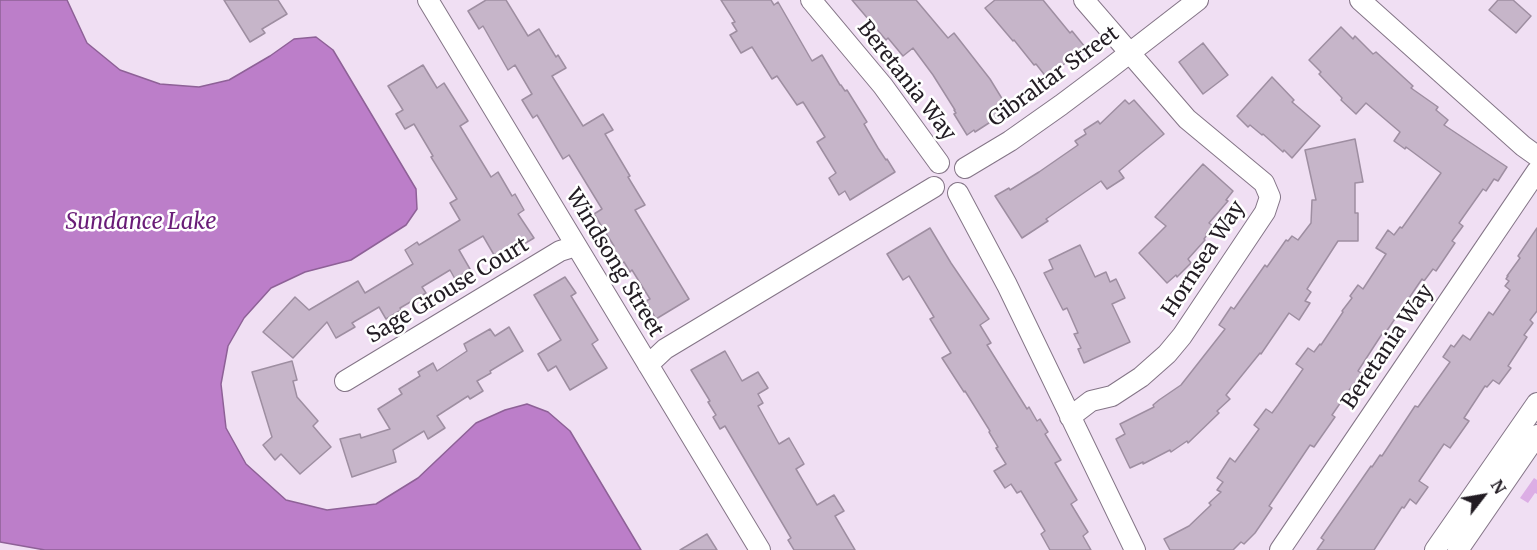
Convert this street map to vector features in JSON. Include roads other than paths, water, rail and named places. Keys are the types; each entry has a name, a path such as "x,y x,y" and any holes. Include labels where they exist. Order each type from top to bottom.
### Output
{"street":[{"name":"Windsong Street","path":"428,0 759,550"},
{"name":"Beretania Way","path":"811,0 883,86 939,163"},
{"name":"Hornsea Way","path":"1071,417 1091,401 1112,396 1141,377 1167,354 1182,336 1265,212 1270,197 1264,183 1187,119 1084,0"},
{"name":"Gibraltar Street","path":"965,168 1010,141 1096,79 1198,0"},
{"path":"1360,0 1537,156"},
{"path":"950,160 965,168 965,184 958,193 946,195 934,187 931,179 932,173 939,163 950,160"},
{"name":"Beretania Way","path":"1280,550 1537,171"},
{"path":"648,365 665,350 934,187"},
{"path":"958,193 1007,285 1135,550"},
{"name":"Sage Grouse Court","path":"345,381 560,251 576,246"},
{"path":"1435,550 1537,403"},
{"path":"1458,550 1537,435"}],"water":[{"name":"Sundance Lake","path":"0,0 67,0 87,43 120,70 160,84 199,87 229,80 294,39 316,37 333,50 416,189 417,209 406,225 351,260 305,272 271,288 244,318 228,346 221,384 226,428 246,464 286,500 327,510 376,504 418,478 476,423 505,410 527,404 548,412 570,431 641,550 45,550 0,542"}]}
